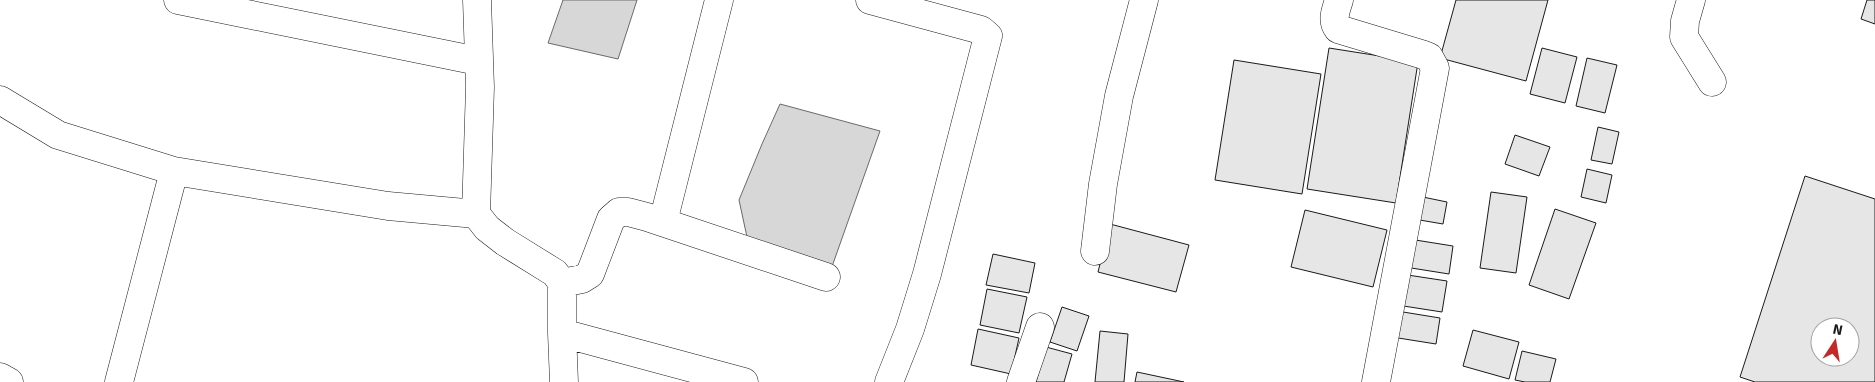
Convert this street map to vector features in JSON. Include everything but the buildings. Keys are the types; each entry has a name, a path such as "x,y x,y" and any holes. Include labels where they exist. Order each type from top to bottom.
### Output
{"street":[{"path":"178,0 478,61"},
{"path":"477,0 480,87 476,214 486,228 554,273 562,283 564,382"},
{"path":"663,222 719,0"},
{"path":"870,0 982,30 988,36 927,274 910,329 889,382"},
{"path":"1095,251 1103,184 1119,96 1144,0"},
{"path":"1339,0 1334,18 1334,24 1338,29 1429,57 1435,68 1376,382"},
{"path":"1691,0 1685,21 1684,36 1712,82"},
{"path":"0,100 58,134 174,171 388,206 476,214"},
{"path":"119,382 174,171"},
{"path":"562,283 582,279 590,274 611,219 619,212 628,212 663,222 826,277"},
{"path":"1021,382 1040,327"},
{"path":"562,333 744,382"},
{"path":"0,377 9,382"}],"shaded area":[{"path":"563,0 637,0 618,59 548,43"},
{"path":"780,104 880,131 829,275 747,237 739,200"}]}
